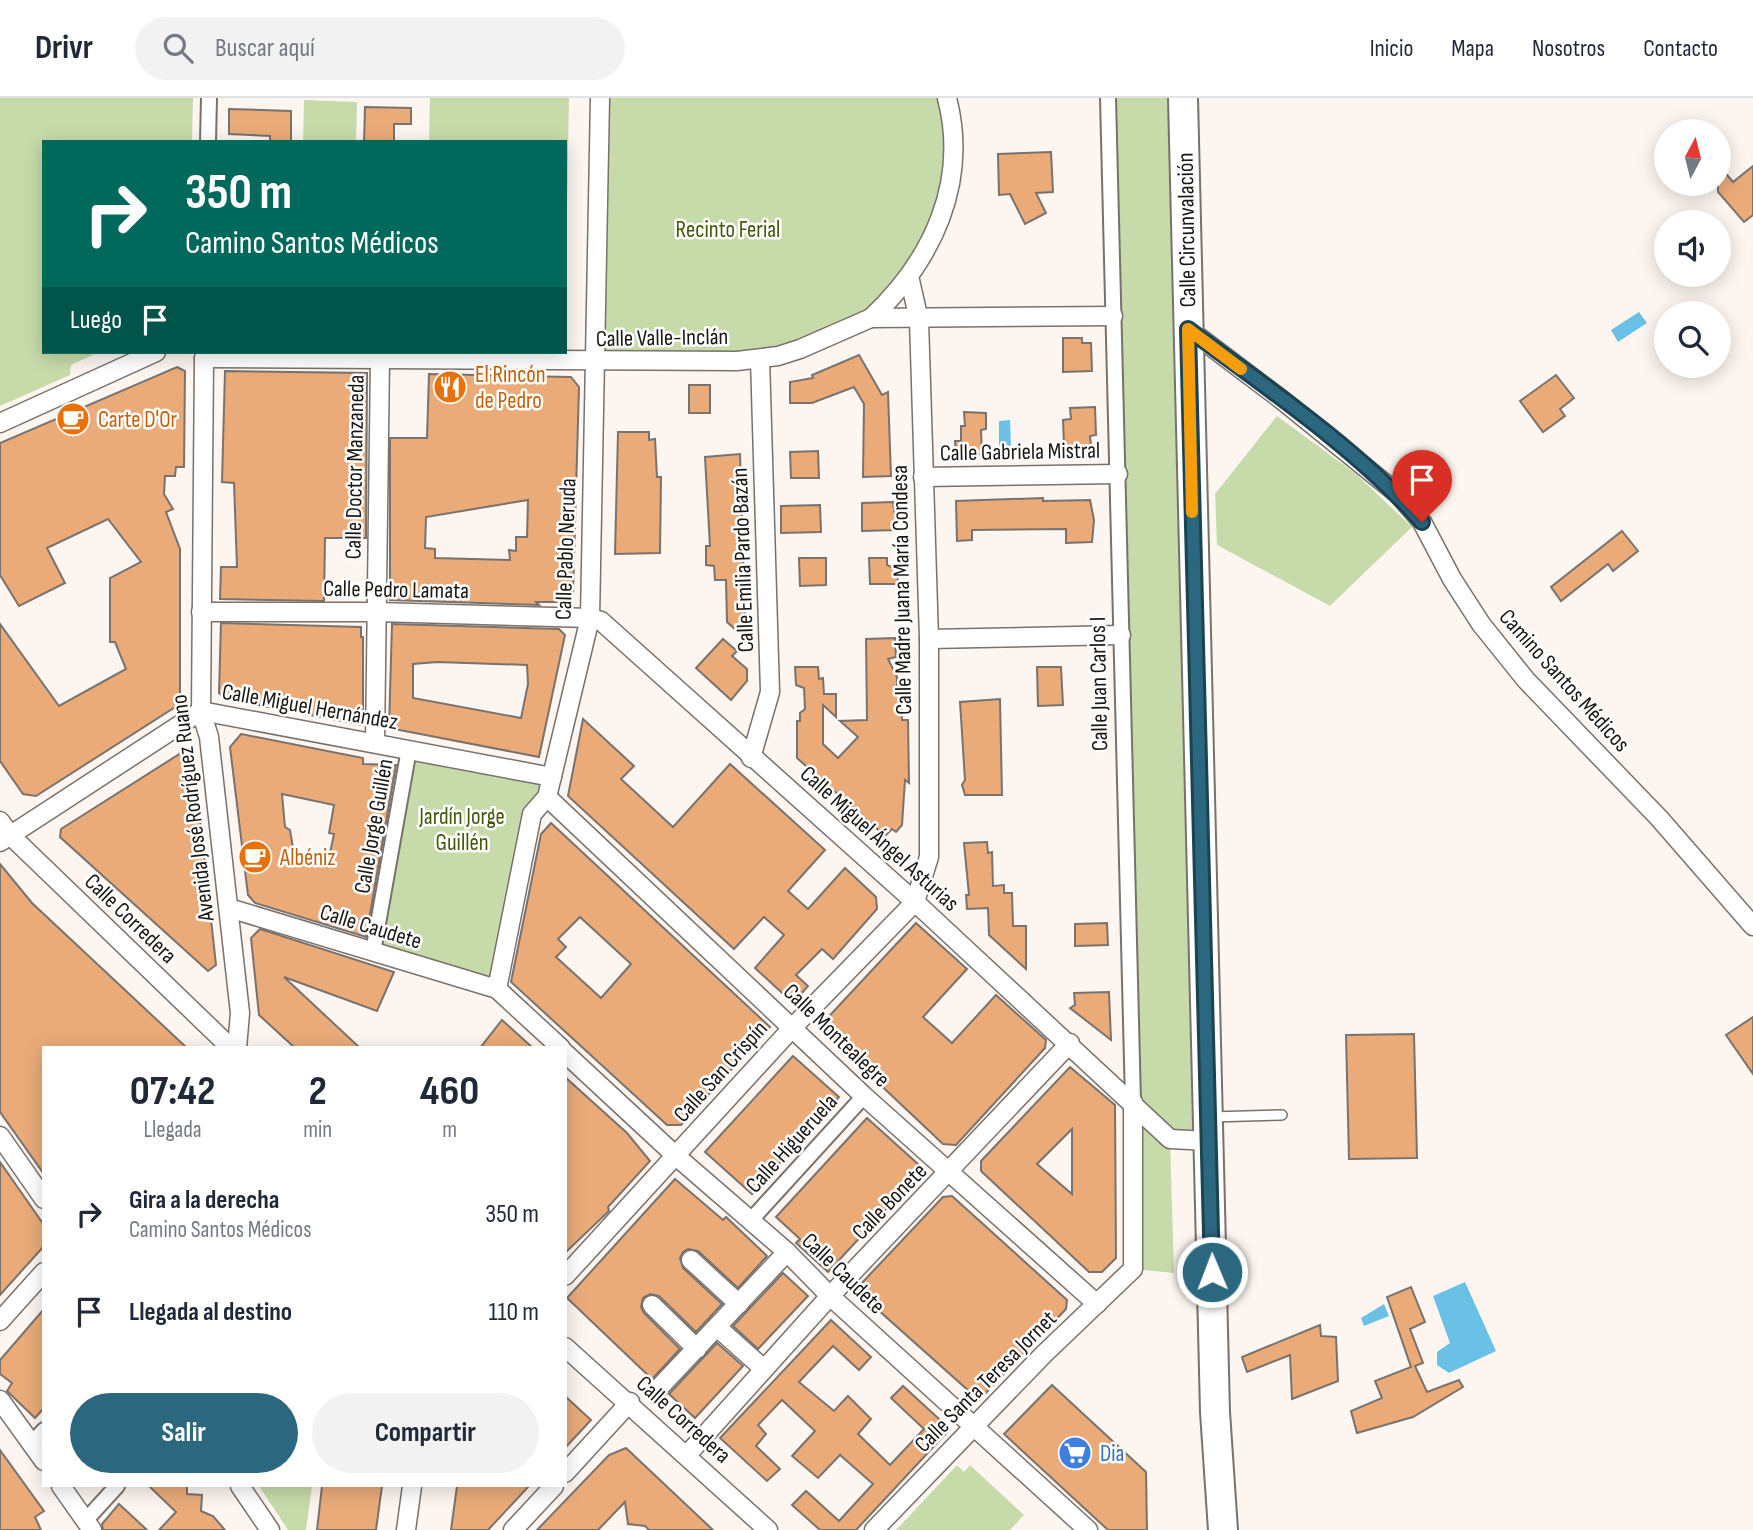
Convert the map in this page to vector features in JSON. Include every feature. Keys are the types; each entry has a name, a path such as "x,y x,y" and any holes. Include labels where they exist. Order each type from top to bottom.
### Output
{"main road":[{"name":"Calle Circunvalación","path":"1183,98 1215,1412"},
{"path":"1209,1530 1215,1412"},
{"path":"1215,1412 1223,1530"}],"street":[{"path":"208,140 209,98"},
{"name":"Calle Pablo Neruda","path":"497,989 532,814 547,797 590,618 600,98"},
{"path":"870,318 909,276 931,242 948,193 954,153 947,98"},
{"name":"Calle Juan Carlos I","path":"1108,98 1133,1102 1133,1269"},
{"name":"Calle Madre Juana María Condesa","path":"909,276 919,320 929,639 929,858 915,902"},
{"name":"Calle Valle-Inclán","path":"200,354 593,362 760,359 800,349 870,318 919,320 1113,316"},
{"name":"Camino Santos Médicos","path":"1188,329 1282,400 1398,495 1422,522 1452,579 1481,624 1526,680 1659,818 1753,926"},
{"path":"0,423 152,354"},
{"name":"Avenida José Rodríguez Ruano","path":"200,354 201,711 209,737 229,908 240,1013 237,1046"},
{"name":"Calle Doctor Manzaneda","path":"375,743 380,359"},
{"name":"Calle Emilia Pardo Bazán","path":"751,758 771,692 760,359"},
{"name":"Calle Gabriela Mistral","path":"923,477 1118,474"},
{"name":"Calle Pedro Lamata","path":"201,612 377,612 590,618"},
{"name":"Calle Miguel Ángel Asturias","path":"590,618 601,621 915,902 1070,1043 1170,1139 1208,1129"},
{"path":"929,639 1121,635"},
{"name":"Calle Miguel Hernández","path":"3,833 201,711 552,777"},
{"name":"Calle Jorge Guillén","path":"373,952 410,750"},
{"name":"Calle Montealegre","path":"547,797 794,1026 864,1096 1097,1304"},
{"name":"Calle Corredera","path":"3,833 228,1046"},
{"name":"Calle San Crispín","path":"567,1274 794,1026 915,902"},
{"name":"Calle Caudete","path":"229,908 497,989 559,1046"},
{"name":"Calle Bonete","path":"687,1455 830,1296 951,1172 1070,1043"},
{"name":"Calle Caudete","path":"567,1055 676,1156 787,1252 830,1296 1088,1530"},
{"name":"Calle Higueruela","path":"751,1220 864,1096"},
{"path":"0,1136 42,1196"},
{"path":"656,1391 787,1252"},
{"path":"691,1260 739,1304"},
{"name":"Calle Santa Teresa Jornet","path":"874,1530 972,1426 1133,1269"},
{"path":"0,1321 42,1274"},
{"path":"652,1305 697,1349"},
{"path":"718,1328 764,1369"},
{"name":"Calle Corredera","path":"567,1349 768,1530"},
{"path":"0,1400 42,1458"},
{"path":"567,1471 629,1402"},
{"path":"31,1444 42,1432"},
{"path":"62,1487 89,1525 116,1487"},
{"path":"241,1487 270,1530"},
{"path":"406,1530 412,1487"},
{"path":"513,1530 553,1487"}],"lane":[{"path":"1208,1129 1282,1115"}],"green space":[{"path":"0,98 193,98 192,140 42,140 42,354 95,354 71,365 70,375 0,406"},
{"path":"430,98 569,98 567,209 567,140 429,140"},
{"name":"Recinto Ferial","path":"600,98 947,98 948,193 888,302 800,349 593,362"},
{"path":"1108,98 1183,98 1209,1141 1170,1139 1174,1273 1133,1269"},
{"path":"304,100 357,102 356,140 303,140"},
{"path":"1277,416 1356,474 1412,527 1330,606 1217,545 1215,494"},
{"name":"Jardín Jorge Guillén","path":"409,749 552,777 532,814 497,989 373,952"},
{"path":"957,1465 964,1472 970,1465 1024,1515 1010,1530 896,1530"},
{"path":"260,1487 312,1487 306,1530 288,1530"}],"water":[{"path":"1639,312 1647,323 1618,342 1611,330"},
{"path":"1010,420 1011,448 999,448 999,421"},
{"path":"1465,1282 1496,1351 1449,1373 1437,1365 1437,1352 1450,1343 1433,1296"},
{"path":"1384,1304 1389,1316 1364,1326 1361,1318"}],"building":[{"path":"365,107 411,108 411,124 394,124 394,140 364,140"},
{"path":"229,109 291,111 291,140 229,134"},
{"path":"1051,152 1053,192 1036,193 1046,213 1025,224 1010,194 999,195 998,154"},
{"path":"1753,166 1753,215 1744,222 1721,196 1731,196 1731,180 1733,182"},
{"path":"1063,338 1082,338 1082,343 1091,343 1092,371 1063,372"},
{"path":"859,355 882,395 888,392 891,476 863,477 864,404 854,387 812,403 790,403 790,382 813,378 812,375"},
{"path":"177,367 185,371 184,467 176,467 175,476 165,476 164,494 173,509 166,512 180,549 180,704 36,796 23,794 0,761 0,624 59,706 126,669 115,642 110,642 110,578 141,562 108,519 47,548 65,583 19,606 0,575 0,443"},
{"path":"225,371 367,373 366,538 325,538 324,601 220,599 221,567 237,567 234,483 222,482"},
{"path":"429,374 571,377 579,387 573,594 567,602 536,602 539,605 390,600 390,438 427,438","holes":["528,500 527,537 516,537 516,551 509,550 510,560 435,558 435,549 425,548 426,517"]},
{"path":"1556,375 1574,398 1560,409 1565,416 1543,432 1520,401"},
{"path":"689,385 710,385 710,413 689,413"},
{"path":"1095,407 1096,435 1090,436 1091,445 1064,446 1063,420 1071,419 1070,408"},
{"path":"964,412 986,413 986,429 981,430 982,454 956,455 955,441 961,441 961,426 965,426"},
{"path":"618,432 649,432 649,440 655,439 657,477 661,477 660,553 615,554"},
{"path":"818,451 819,478 791,478 790,452"},
{"path":"740,454 745,616 738,632 727,622 726,580 715,580 714,566 706,565 706,546 710,546 705,457"},
{"path":"1043,498 1043,501 1090,500 1094,520 1092,542 1066,543 1066,529 972,530 972,540 957,541 956,501"},
{"path":"893,502 897,530 862,531 862,503"},
{"path":"820,505 821,532 781,533 781,506"},
{"path":"1622,531 1638,551 1613,571 1608,564 1561,601 1551,587"},
{"path":"799,558 826,558 826,585 800,586"},
{"path":"869,558 887,558 887,565 897,570 898,584 870,584"},
{"path":"221,623 361,627 363,725 226,699 219,693"},
{"path":"392,624 559,629 565,635 539,757 389,728","holes":["437,662 527,665 528,684 521,718 413,698 413,664"]},
{"path":"895,638 896,657 888,659 897,677 897,692 901,692 902,720 908,720 909,783 905,780 902,825 896,832 892,829 885,836 797,758 797,721 800,721 800,713 805,709 804,688 796,685 795,667 818,667 819,679 823,678 824,694 836,694 836,717 823,705 823,744 838,758 858,737 840,721 867,720 866,639"},
{"path":"723,639 737,651 732,656 747,669 747,681 731,700 696,668"},
{"path":"1037,667 1061,667 1063,705 1038,706"},
{"path":"1000,699 1002,795 965,795 962,785 965,780 960,702"},
{"path":"583,719 634,766 621,779 673,827 730,764 825,850 788,891 808,909 845,868 876,897 877,909 833,959 822,949 796,975 808,986 793,1003 755,968 784,935 764,917 734,949 568,796"},
{"path":"241,734 363,758 363,764 396,765 366,937 255,903 248,895 230,747","holes":["282,794 334,805 329,833 334,834 327,867 295,860 290,830 285,827"]},
{"path":"192,746 216,965 208,971 60,837 61,829"},
{"path":"551,823 770,1027 681,1125 667,1125 511,982 541,834","holes":["580,917 631,964 601,998 556,957 566,947 558,939"]},
{"path":"987,842 988,853 992,852 993,886 1004,885 1004,893 1012,893 1013,926 1026,926 1026,969 989,935 988,908 967,909 966,895 969,895 964,843"},
{"path":"0,864 32,903 185,1046 42,1046 42,1171 0,1112"},
{"path":"916,923 967,969 923,1017 952,1043 996,995 1046,1040 1045,1048 956,1145 943,1144 819,1027"},
{"path":"1107,923 1108,945 1075,946 1075,924"},
{"path":"260,929 394,972 377,1011 284,977 358,1046 293,1046 259,1015 251,938"},
{"path":"1109,992 1111,1040 1070,1008 1075,1005 1074,993"},
{"path":"1753,1017 1753,1074 1726,1035"},
{"path":"502,1020 531,1046 482,1046"},
{"path":"1414,1034 1417,1158 1349,1159 1346,1035"},
{"path":"793,1056 839,1097 752,1194 705,1152"},
{"path":"1070,1067 1115,1105 1116,1258 1102,1272 1089,1272 981,1171 981,1161","holes":["1072,1129 1072,1194 1037,1164"]},
{"path":"567,1079 627,1133 650,1161 608,1207 609,1211 567,1251"},
{"path":"867,1118 918,1164 919,1174 828,1272 796,1243 800,1239 776,1217"},
{"path":"0,1162 42,1222 42,1248 0,1295"},
{"path":"675,1179 723,1220 726,1217 767,1256 738,1288 698,1251 688,1249 683,1252 680,1258 683,1268 722,1304 696,1332 659,1296 650,1294 643,1298 641,1307 644,1313 680,1349 652,1379 567,1298"},
{"path":"952,1196 1067,1300 1066,1309 979,1400 858,1292 859,1286 943,1197"},
{"path":"783,1273 808,1296 758,1349 733,1326"},
{"path":"1411,1287 1425,1322 1410,1329 1423,1363 1415,1366 1427,1392 1459,1380 1463,1387 1413,1417 1357,1433 1351,1411 1382,1398 1375,1381 1411,1367 1387,1297"},
{"path":"42,1311 42,1410 35,1418 7,1391 12,1383 0,1374 0,1360"},
{"path":"831,1320 871,1357 859,1370 833,1346 799,1382 834,1411 848,1396 871,1419 858,1434 890,1465 924,1429 891,1398 903,1386 950,1429 856,1530 820,1530 792,1505 806,1491 839,1521 873,1484 840,1455 818,1478 792,1456 815,1431 782,1400 758,1425 766,1434 756,1446 780,1469 767,1481 720,1438"},
{"path":"1320,1325 1321,1336 1336,1337 1338,1381 1292,1399 1290,1355 1247,1372 1242,1357"},
{"path":"717,1343 743,1366 695,1418 669,1394"},
{"name":"Dia","path":"1052,1385 1146,1472 1147,1530 1108,1530 1004,1434"},
{"path":"567,1398 591,1420 567,1446"},
{"path":"626,1448 713,1530 649,1530 645,1526 628,1524 625,1502 598,1530 537,1530 609,1455"},
{"path":"0,1450 44,1511 35,1517 41,1530 0,1530"},
{"path":"150,1487 187,1487 187,1494 202,1495 201,1511 213,1516 225,1530 159,1530 176,1512"},
{"path":"322,1487 382,1487 376,1530 317,1530"},
{"path":"457,1487 528,1487 488,1530 451,1530"},
{"path":"119,1504 147,1530 103,1530 102,1524"}],"slow traffic":[{"path":"1192,512 1188,329 1241,369"}],"place":[{"name":"El Rincón de Pedro","path":"450,387"},
{"name":"Carte D'Or","path":"73,419"},
{"name":"Albéniz","path":"255,857"},
{"name":"Dia","path":"1075,1453"}],"route":[{"path":"1212,1272 1188,329 1282,400 1379,479 1398,495 1422,522"}]}
